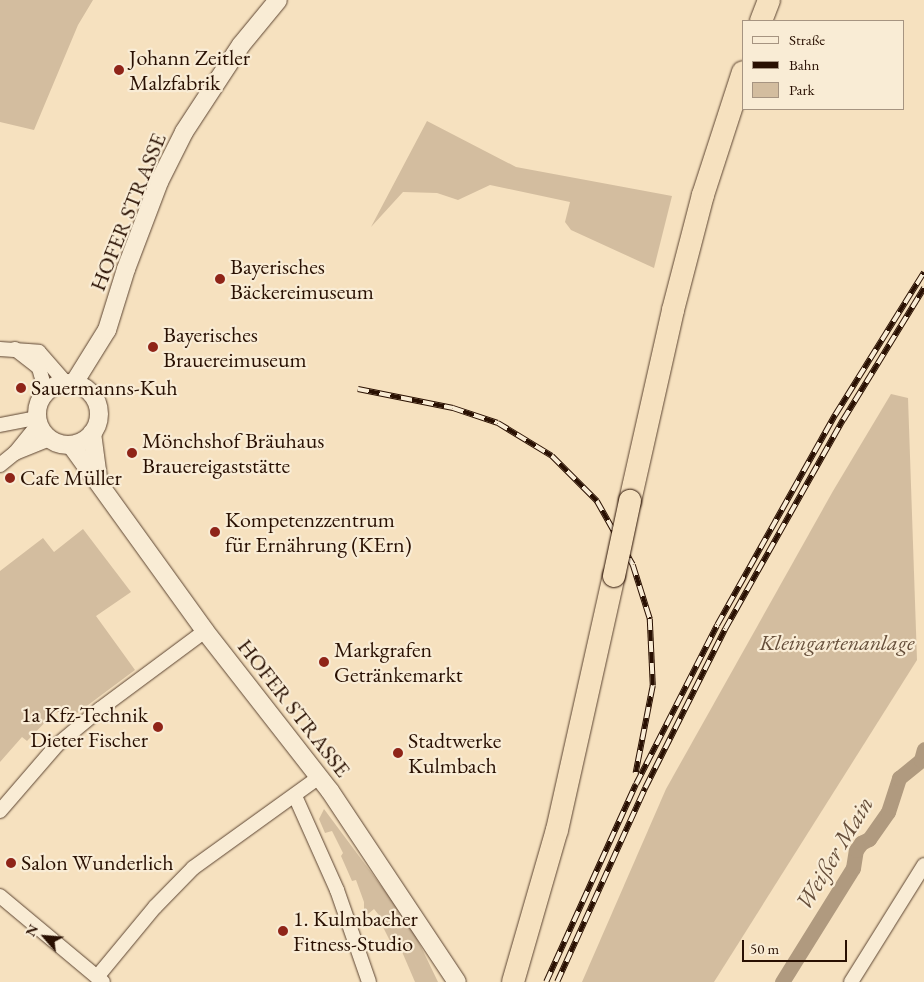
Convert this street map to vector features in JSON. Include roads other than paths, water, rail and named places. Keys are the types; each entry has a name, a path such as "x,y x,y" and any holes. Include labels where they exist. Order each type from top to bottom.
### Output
{"highway":[{"path":"761,20 769,0"},
{"path":"513,982 557,830 673,310 703,196 742,75"}],"street":[{"name":"HOFER STRASSE","path":"91,392 98,348 159,182 184,132 241,45 278,0"},
{"name":"HOFER STRASSE","path":"70,383 98,348"},
{"path":"0,349 39,352 70,383 91,392 96,400 99,417 92,433 71,444 50,439 15,454 0,465"},
{"path":"14,349 39,368 46,392"},
{"path":"15,454 38,421 39,404 46,392 70,383"},
{"path":"0,425 38,421"},
{"path":"38,421 50,439"},
{"name":"HOFER STRASSE","path":"92,433 98,478"},
{"name":"HOFER STRASSE","path":"71,444 98,478 112,506 205,631 319,777 454,976"},
{"path":"0,811 57,745 100,709 205,631"},
{"path":"0,896 100,979 155,907 193,868 238,833 295,796 319,777"},
{"path":"295,796 337,890 369,982"},
{"path":"851,982 924,865"}],"waterway":[{"name":"Weißer Main","path":"782,982 853,868 856,850 861,843 869,839 888,812 899,778 921,760 924,749"}],"railway":[{"path":"546,982 636,784 717,625 835,415 924,272"},
{"path":"557,982 645,788 725,629 843,420 924,288"},
{"path":"358,389 453,408 498,423 552,456 597,501 633,565 650,619 653,686 636,773"}],"place":[{"name":"Johann Zeitler Malzfabrik","path":"119,70"},
{"name":"Bayerisches Bäckereimuseum","path":"220,279"},
{"name":"Bayerisches Brauereimuseum","path":"153,347"},
{"name":"Sauermanns-Kuh","path":"21,388"},
{"name":"Mönchshof Bräuhaus Brauereigaststätte","path":"132,453"},
{"name":"Cafe Müller","path":"10,478"},
{"name":"Kompetenzzentrum für Ernährung (KErn)","path":"215,532"},
{"name":"Markgrafen Getränkemarkt","path":"324,662"},
{"name":"1a Kfz-Technik Dieter Fischer","path":"158,727"},
{"name":"Stadtwerke Kulmbach","path":"398,753"},
{"name":"Salon Wunderlich","path":"11,863"},
{"name":"1. Kulmbacher Fitness-Studio","path":"283,931"}],"park label":[{"name":"Kleingartenanlage","path":"837,643"}]}
